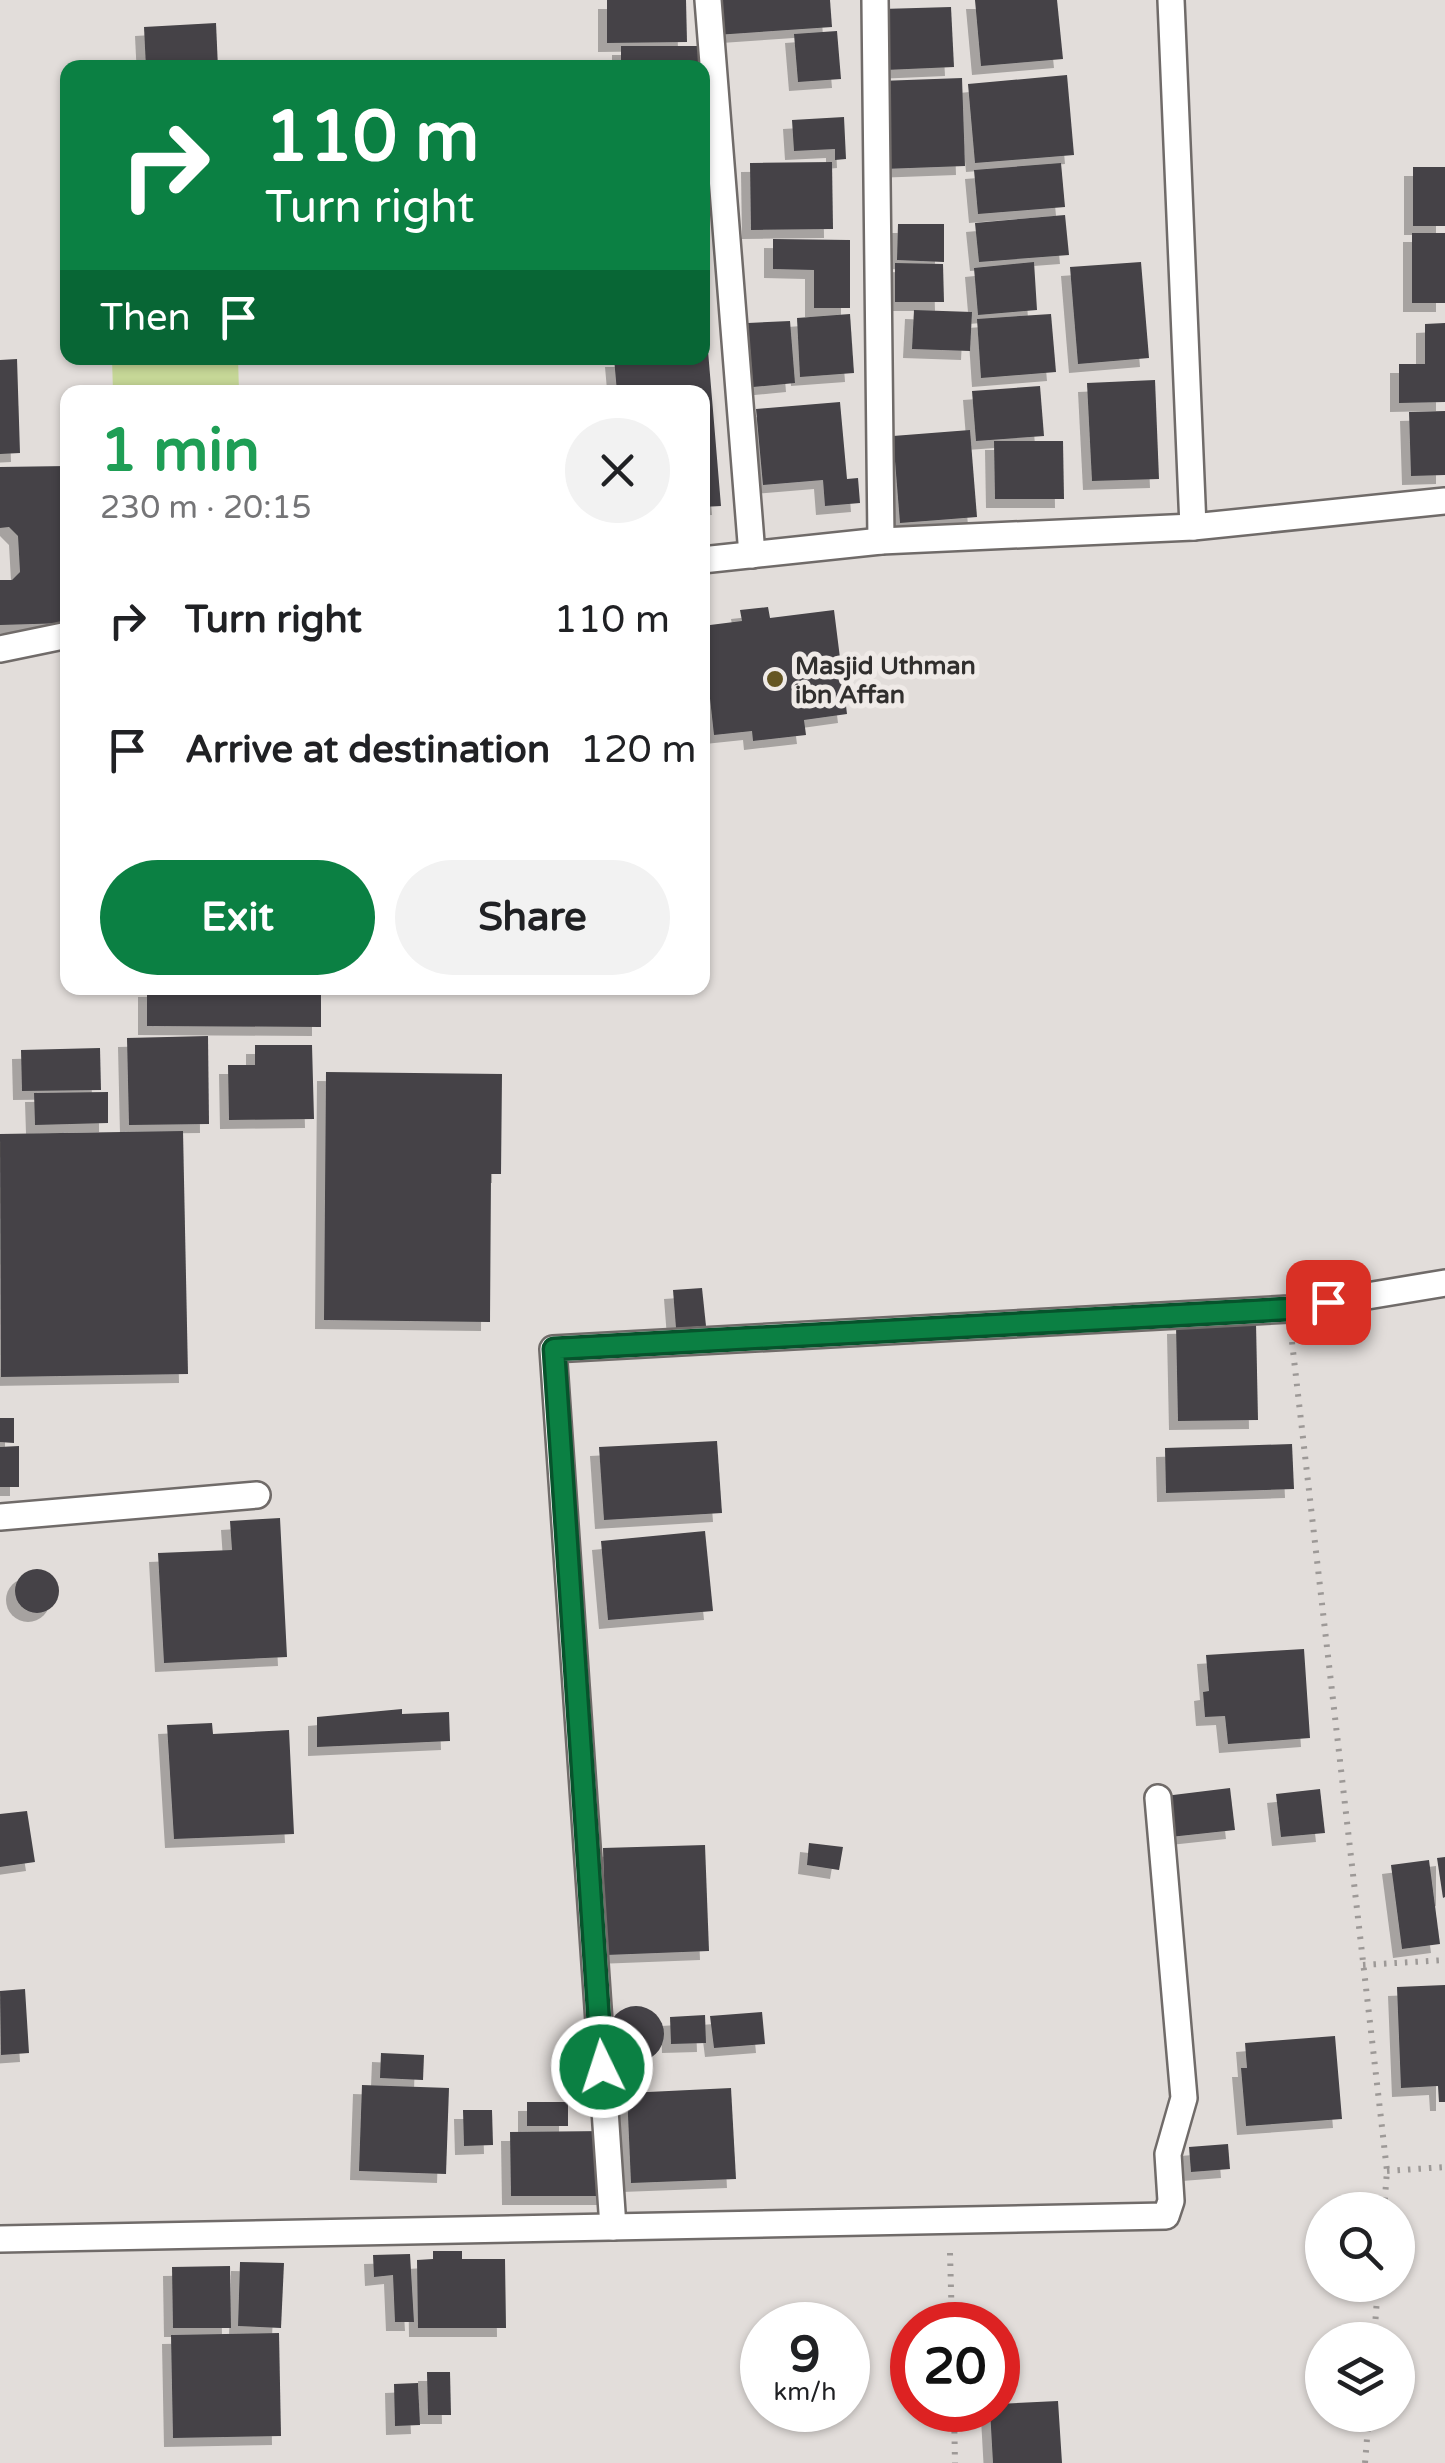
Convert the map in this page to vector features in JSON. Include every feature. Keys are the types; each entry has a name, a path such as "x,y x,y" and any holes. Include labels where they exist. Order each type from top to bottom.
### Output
{"lane":[{"path":"708,0 752,555"},
{"path":"876,0 881,541"},
{"path":"1171,0 1193,526"},
{"path":"710,559 881,541 1193,526 1445,501"},
{"path":"0,649 60,637"},
{"path":"613,2227 554,1349 1289,1309 1445,1284"},
{"path":"0,1517 257,1495"},
{"path":"0,2239 1166,2216 1171,2200 1168,2154 1184,2098 1158,1798"}],"path":[{"path":"1289,1309 1387,2171 1385,2192"},
{"path":"1364,1965 1445,1960"},
{"path":"1387,2171 1445,2167"},
{"path":"949,2222 951,2302"},
{"path":"955,2432 956,2463"},
{"path":"1365,2463 1367,2432"}],"green space":[{"path":"112,365 238,365 239,385 113,385"}],"building":[{"path":"607,0 686,0 687,42 607,43"},
{"path":"714,0 830,0 832,27 716,35"},
{"path":"975,0 1057,0 1063,59 981,66"},
{"path":"951,7 954,67 885,70 882,9"},
{"path":"216,23 218,60 146,60 144,27"},
{"path":"837,31 841,79 798,82 794,34"},
{"path":"621,46 701,46 701,60 621,60"},
{"path":"1067,75 1074,155 975,163 968,84"},
{"path":"962,78 965,166 883,169 880,81"},
{"path":"844,117 846,159 835,160 835,149 794,151 792,120"},
{"path":"832,162 833,229 751,230 750,163"},
{"path":"1061,163 1065,207 978,214 974,170"},
{"path":"1413,167 1445,167 1445,226 1413,226"},
{"path":"1065,215 1069,255 979,262 975,223"},
{"path":"898,224 944,224 944,262 897,260"},
{"path":"1412,233 1445,233 1445,303 1412,303"},
{"path":"773,239 850,240 850,308 814,308 814,270 773,269"},
{"path":"1034,262 1037,310 978,315 974,268"},
{"path":"1141,262 1149,358 1078,364 1070,267"},
{"path":"895,263 943,264 944,302 895,302"},
{"path":"914,310 972,312 970,351 912,349"},
{"path":"850,314 854,373 800,377 797,318"},
{"path":"1051,314 1056,372 981,378 977,319"},
{"path":"790,321 795,383 753,387 748,323"},
{"path":"1445,323 1445,402 1399,403 1399,364 1425,364 1425,324"},
{"path":"17,359 20,453 0,454 0,360"},
{"path":"615,365 709,365 721,506 710,507 710,385 616,385"},
{"path":"1155,380 1159,479 1092,481 1087,383"},
{"path":"1040,386 1044,436 976,441 972,391"},
{"path":"840,402 847,479 858,478 860,503 825,506 823,480 763,485 756,409"},
{"path":"1445,411 1445,475 1411,476 1409,412"},
{"path":"970,430 977,517 900,523 893,436"},
{"path":"994,441 1063,441 1064,499 995,499"},
{"path":"60,466 60,623 0,625 0,580 12,580 20,572 18,536 9,527 0,528 0,467"},
{"name":"Masjid Uthman ibn Affan","path":"768,607 770,618 834,610 847,714 804,720 806,735 753,741 752,731 714,735 710,625 742,621 740,610"},
{"path":"147,995 321,995 321,1027 147,1026"},
{"path":"208,1036 209,1124 129,1125 127,1038"},
{"path":"255,1045 312,1045 314,1119 229,1120 228,1065 255,1065"},
{"path":"100,1048 101,1090 22,1091 21,1050"},
{"path":"326,1072 502,1074 501,1174 491,1174 490,1322 324,1320"},
{"path":"108,1092 108,1123 35,1125 34,1093"},
{"path":"183,1131 188,1374 1,1377 0,1134"},
{"path":"702,1288 706,1326 676,1328 673,1290"},
{"path":"1256,1323 1258,1420 1178,1421 1176,1325"},
{"path":"0,1418 14,1418 14,1443 0,1442"},
{"path":"717,1441 722,1513 604,1520 599,1447"},
{"path":"1292,1444 1294,1489 1166,1493 1165,1448"},
{"path":"19,1446 19,1487 0,1487 0,1447"},
{"path":"280,1518 287,1657 164,1663 158,1553 232,1550 230,1521"},
{"path":"705,1531 713,1611 608,1620 601,1541"},
{"path":"37,1569 52,1576 59,1591 52,1606 37,1613 22,1606 15,1591 22,1576"},
{"path":"1304,1649 1310,1738 1228,1744 1225,1716 1205,1717 1203,1692 1209,1691 1206,1655"},
{"path":"402,1709 402,1714 449,1712 450,1741 317,1747 317,1717"},
{"path":"212,1723 213,1734 289,1730 294,1834 174,1839 167,1725"},
{"path":"1230,1788 1235,1830 1170,1837 1165,1796"},
{"path":"1320,1789 1325,1833 1281,1837 1276,1794"},
{"path":"27,1811 35,1862 0,1867 0,1814"},
{"path":"809,1843 843,1847 839,1870 807,1865"},
{"path":"705,1845 709,1951 606,1955 603,1848"},
{"path":"1445,1857 1445,1897 1443,1898 1437,1858"},
{"path":"1429,1860 1440,1944 1402,1949 1391,1865"},
{"path":"1445,1985 1445,2102 1439,2102 1438,2086 1401,2088 1397,1987"},
{"path":"25,1989 29,2053 1,2055 0,1991"},
{"path":"636,2006 656,2014 664,2034 656,2054 636,2062 616,2054 608,2034 616,2014"},
{"path":"762,2012 765,2044 714,2048 710,2016"},
{"path":"705,2015 706,2043 671,2044 670,2017"},
{"path":"1335,2036 1342,2119 1246,2126 1241,2068 1247,2068 1245,2043"},
{"path":"381,2053 424,2055 423,2080 380,2078"},
{"path":"362,2085 449,2088 446,2174 359,2171"},
{"path":"731,2088 736,2179 631,2183 627,2093"},
{"path":"527,2102 568,2102 568,2126 527,2126"},
{"path":"463,2110 492,2110 493,2145 464,2146"},
{"path":"606,2131 607,2196 511,2196 510,2132"},
{"path":"1228,2144 1230,2169 1191,2172 1189,2147"},
{"path":"433,2251 462,2251 462,2259 505,2259 506,2328 418,2328 417,2260 433,2259"},
{"path":"410,2254 414,2322 395,2322 393,2275 374,2277 373,2255"},
{"path":"240,2262 284,2263 281,2328 238,2326"},
{"path":"230,2266 231,2328 173,2328 172,2267"},
{"path":"279,2333 281,2436 173,2438 171,2335"},
{"path":"427,2372 450,2372 451,2415 428,2415"},
{"path":"418,2383 420,2425 395,2426 394,2384"},
{"path":"1058,2401 1062,2463 993,2463 991,2432 1020,2432 1020,2403"}],"place":[{"name":"Masjid Uthman ibn Affan","path":"775,679"}],"route":[{"path":"602,2067 554,1349 1289,1309 1328,1302"}]}
